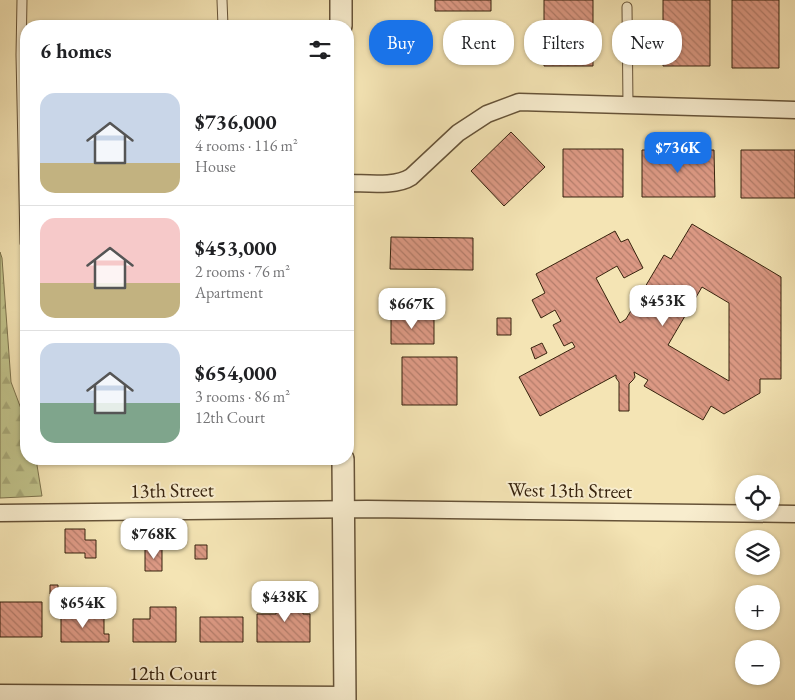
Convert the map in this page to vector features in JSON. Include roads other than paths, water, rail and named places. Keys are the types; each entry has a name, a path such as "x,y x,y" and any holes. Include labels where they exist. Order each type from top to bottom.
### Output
{"street":[{"path":"341,0 341,20"},
{"path":"354,183 392,183 407,180 458,133 487,114 519,102 795,110"},
{"path":"343,465 345,698"},
{"name":"13th Street","path":"0,513 344,510"},
{"name":"West 13th Street","path":"344,510 795,514"},
{"name":"12th Court","path":"0,693 345,698"}],"lane":[{"path":"22,0 23,20"},
{"path":"222,0 223,20"},
{"path":"627,7 628,105"}]}
